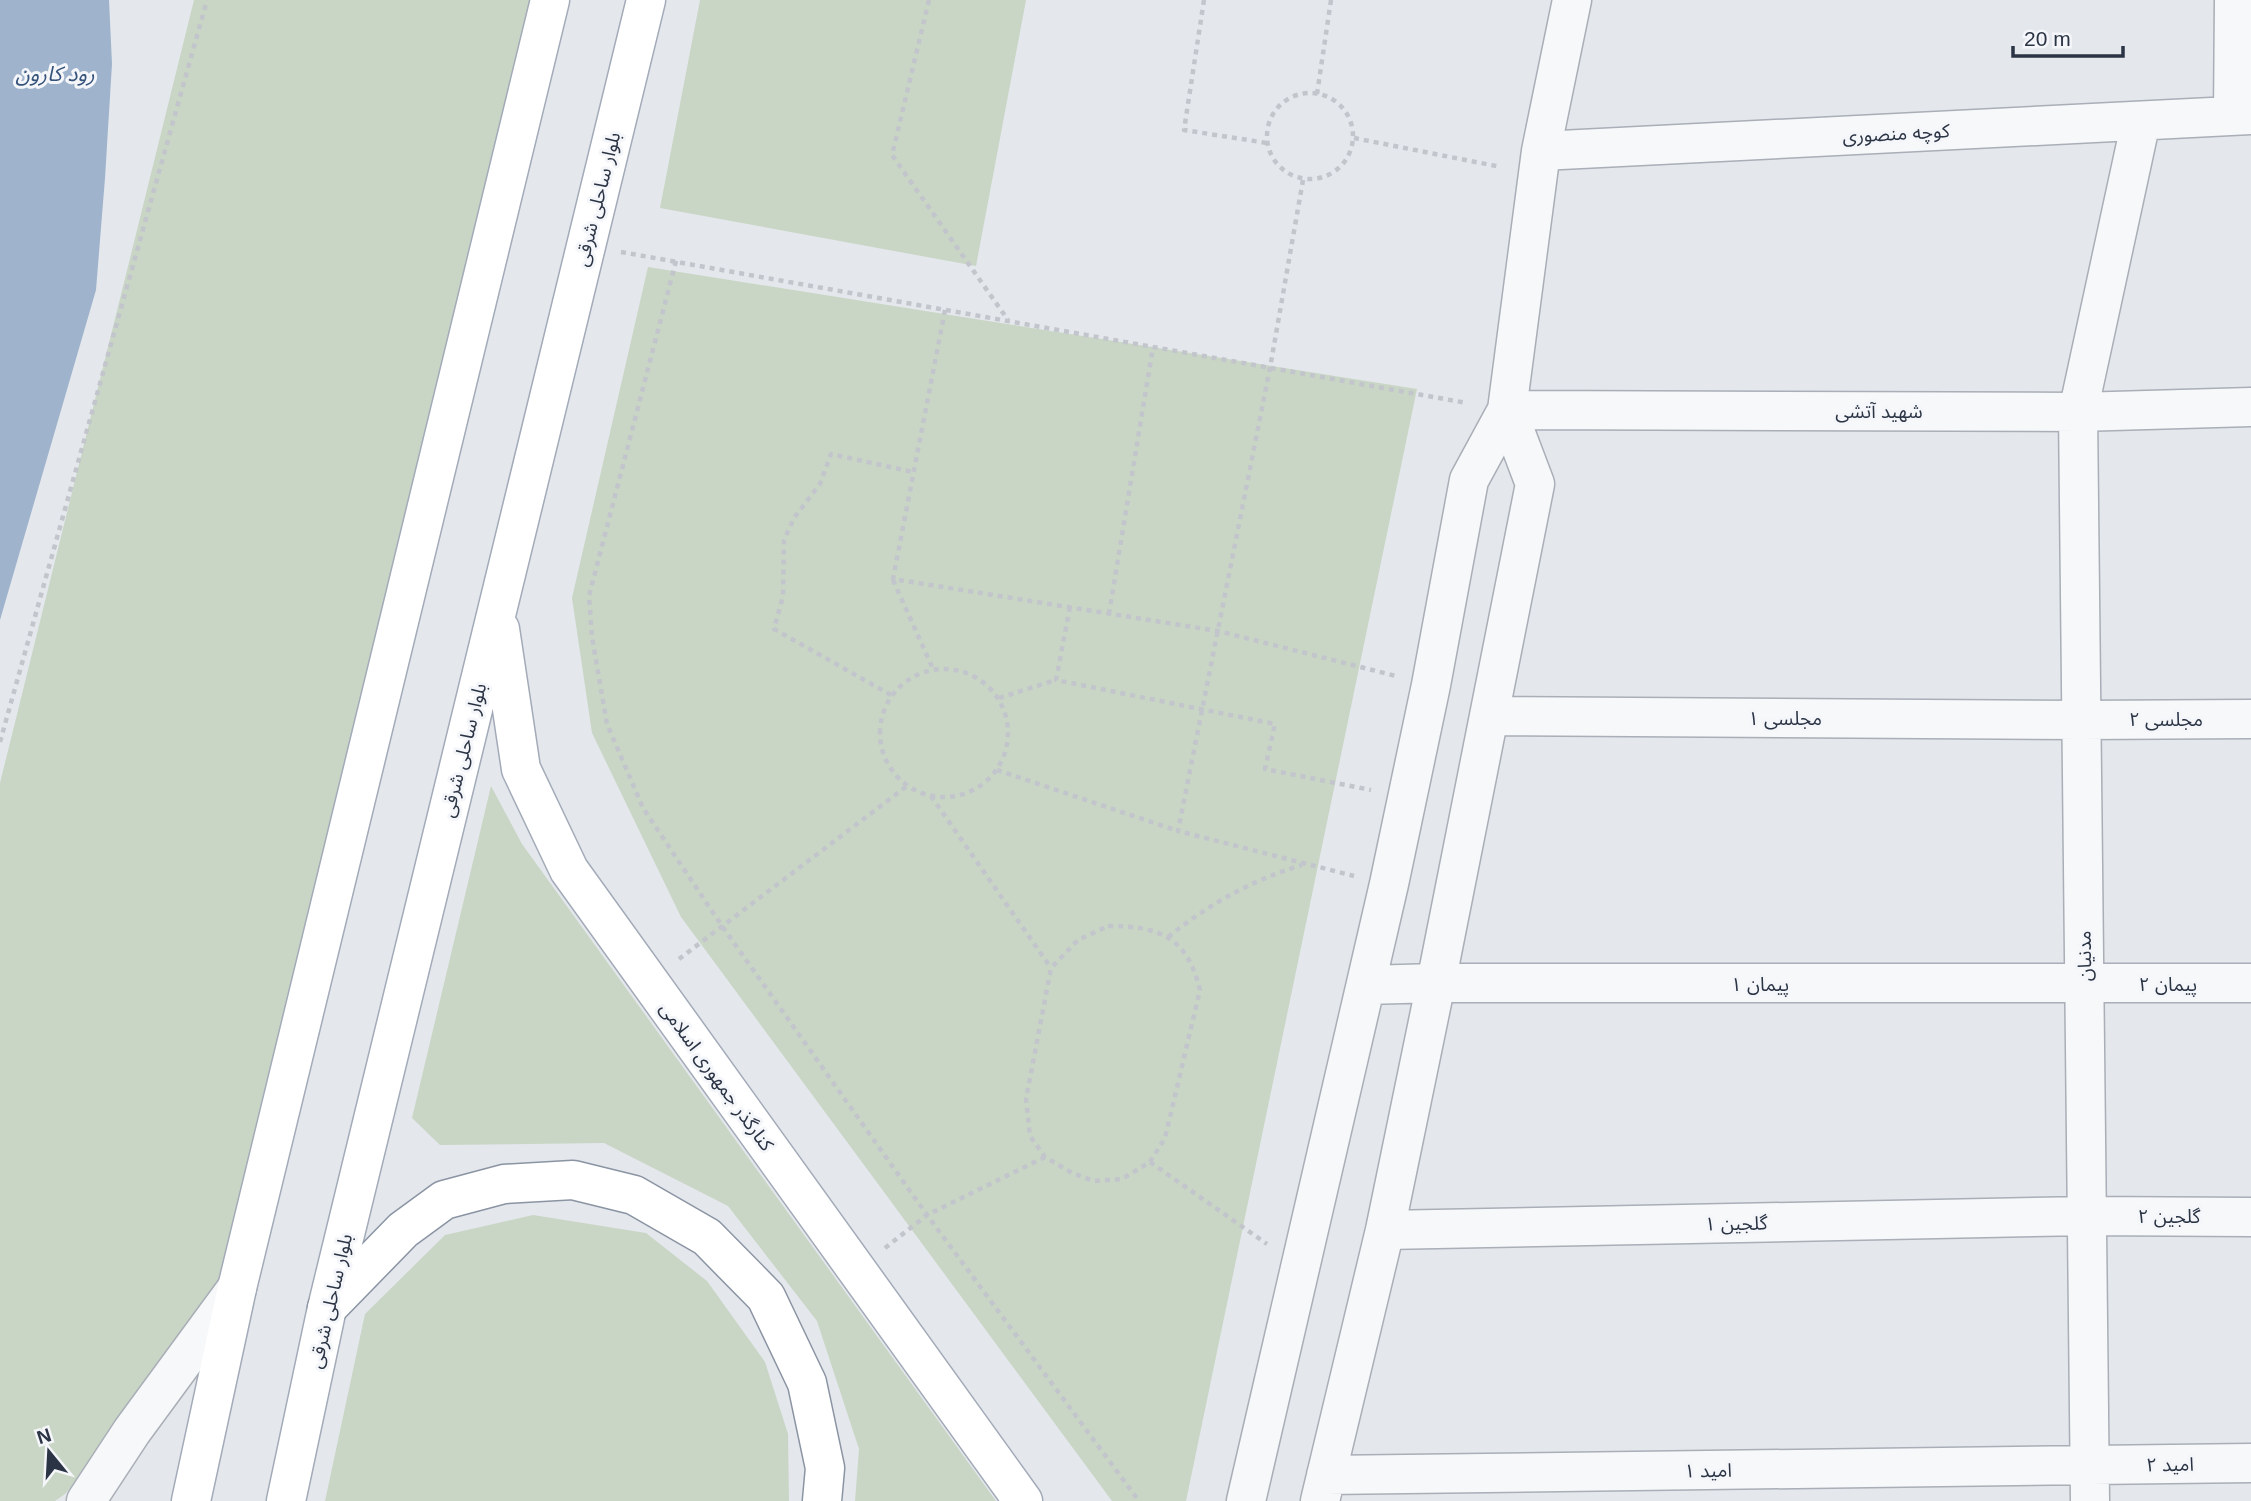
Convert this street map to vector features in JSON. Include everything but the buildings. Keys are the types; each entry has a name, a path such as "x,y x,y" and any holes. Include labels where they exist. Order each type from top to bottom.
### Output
{"main road":[{"path":"191,1501 237,1288 551,0"},
{"name":"بلوار ساحلی شرقی","path":"286,1501 327,1308 646,0"},
{"name":"کنارگذر جمهوری اسلامی","path":"497,612 521,769 569,870 1023,1501"},
{"path":"327,1308 403,1230 444,1200 504,1184 573,1180 634,1195 707,1237 766,1297 807,1383 825,1468 822,1501"}],"street":[{"path":"1246,1501 1408,798 1469,480 1507,410 1540,162 1572,0"},
{"path":"2234,0 2242,115"},
{"name":"کوچه منصوری","path":"1540,162 2242,115"},
{"name":"مدنیان","path":"2090,1483 2078,412 2141,121"},
{"name":"شهید آتشی","path":"1507,410 2078,412 2251,407"},
{"path":"1323,1488 1385,1230 1535,484 1507,410"},
{"name":"مجلسی ۱","path":"1489,716 2081,720"},
{"name":"مجلسی ۲","path":"2081,720 2251,719"},
{"name":"پیمان ۲","path":"2084,985 2251,984"},
{"name":"پیمان ۱","path":"1367,985 2084,985"},
{"name":"گلجین ۱","path":"1385,1230 2087,1216"},
{"name":"گلجین ۲","path":"2087,1216 2251,1217"},
{"path":"86,1501 132,1431 237,1288"},
{"name":"امید ۲","path":"2090,1483 2251,1463"},
{"name":"امید ۱","path":"1323,1488 2090,1483"}],"path":[{"path":"0,742 207,0"},
{"path":"929,0 892,155 1008,321"},
{"path":"1204,0 1184,130 1267,144"},
{"path":"1317,94 1331,0"},
{"path":"1307,93 1325,96 1341,105 1351,120 1354,138 1349,156 1338,171 1322,178 1303,180 1286,173 1273,161 1267,144 1267,125 1275,109 1289,97 1307,93"},
{"path":"1354,138 1540,162"},
{"path":"1178,831 1270,368 1303,180"},
{"path":"586,246 1507,410"},
{"path":"676,261 589,596 592,637 607,723 643,807 722,926 927,1215 1139,1501"},
{"path":"933,669 893,579 945,310"},
{"path":"1109,614 1153,347"},
{"path":"891,695 774,629 783,596 784,540 794,518 820,484 831,454 914,472"},
{"path":"893,579 1218,631 1431,685"},
{"path":"1056,680 1070,607"},
{"path":"933,669 958,670 982,680 999,698 1008,721 1007,747 997,770 979,787 955,796 930,795 907,786 890,767 880,744 881,719 891,695 910,678 933,669"},
{"path":"999,698 1056,680 1275,724 1265,769 1408,798"},
{"path":"997,770 1178,831 1389,884"},
{"path":"649,982 907,786"},
{"path":"930,795 1051,968"},
{"path":"1168,937 1218,900 1246,885 1304,864"},
{"path":"1108,926 1137,926 1168,937 1183,951 1194,967 1200,990 1165,1138 1150,1162 1122,1178 1094,1181 1072,1173 1045,1157 1030,1136 1026,1099 1051,968 1078,940 1108,926"},
{"path":"857,1270 927,1215 1045,1157"},
{"path":"1150,1162 1301,1268"}],"green space":[{"path":"194,0 552,0 237,1288 65,1494 55,1501 0,1501 0,783"},
{"path":"700,0 1026,0 976,266 660,208"},
{"path":"648,267 1417,389 1186,1501 1112,1501 681,917 592,733 572,598"},
{"path":"491,786 522,844 996,1501 855,1501 859,1449 817,1321 728,1206 604,1143 440,1145 412,1118"},
{"path":"533,1215 646,1233 707,1281 765,1362 788,1434 789,1501 325,1501 365,1314 445,1235"}],"water":[{"name":"رود کارون","path":"0,0 109,0 112,64 96,290 0,620"}]}
